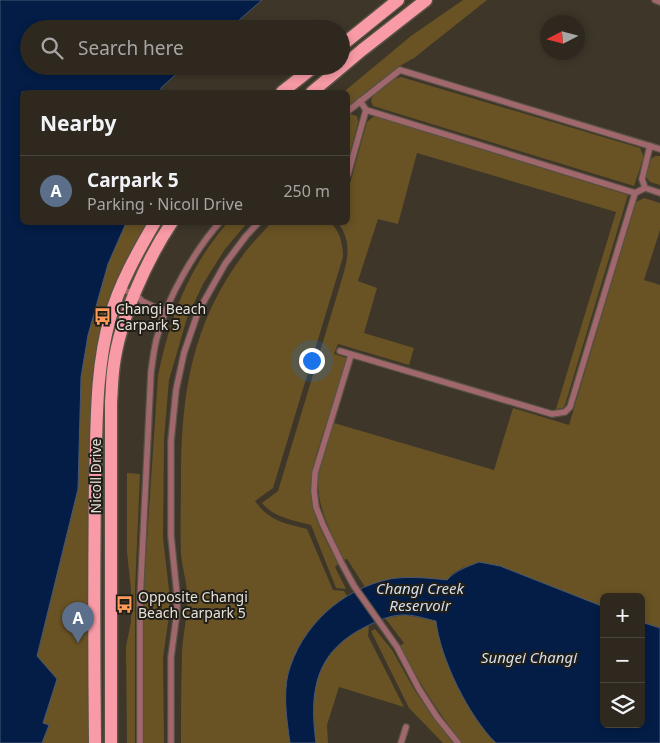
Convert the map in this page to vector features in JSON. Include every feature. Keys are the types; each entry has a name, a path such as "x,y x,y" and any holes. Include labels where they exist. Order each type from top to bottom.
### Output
{"main road":[{"path":"350,39 398,0"},
{"path":"350,60 426,0"},
{"path":"285,90 304,75"},
{"path":"314,90 332,75"},
{"name":"Nicoll Drive","path":"95,743 97,388 101,358 110,318 140,248 153,225"},
{"name":"Nicoll Drive","path":"111,743 111,402 114,362 124,323 135,294 155,250 170,225"}],"lane":[{"path":"655,0 660,2"},
{"path":"350,109 400,70 660,149"},
{"path":"360,101 366,110 635,193 645,188 660,194"},
{"path":"350,167 366,110"},
{"path":"645,188 642,178 650,146"},
{"path":"340,351 552,414 565,412 570,407 635,193"},
{"path":"140,743 140,600 151,372 158,333 165,312 191,263 218,225"},
{"path":"171,743 171,657 178,595 171,536 171,441 176,390 184,353 198,312 225,264 256,225"},
{"path":"121,289 135,294 142,301 165,312"},
{"path":"350,354 316,473 314,491 316,507 354,586 397,647 419,690 437,717 458,743"},
{"path":"95,558 111,555"},
{"path":"95,691 110,691"},
{"path":"401,743 406,727"}],"shaded area":[{"path":"463,0 487,0 414,58 398,67 350,104 350,90 346,90 411,36"},
{"path":"401,77 640,148 643,159 634,186 373,106 371,101 375,93 387,83"},
{"path":"350,114 357,116 358,122 350,153"},
{"path":"373,117 377,117 628,195 565,405 563,408 556,409 616,212 417,153 398,224 378,219 358,281 377,288 364,333 414,348 409,365 338,344 334,354 347,358 317,453 312,475 311,497 315,515 338,564 335,567 346,589 336,588 311,525 278,515 262,503 278,491 344,272 347,246 345,234 339,225 350,225 350,184 367,122"},
{"path":"655,156 660,156 660,185 650,182 646,177 651,159"},
{"path":"644,198 660,203 660,230 644,280 660,285 660,628 645,623 645,593 600,593 600,605 500,566 479,562 462,568 452,574 447,580 406,579 387,581 365,587 347,559 343,560 328,527 321,503 318,479 334,423 494,470 513,408 569,425 636,202"},
{"path":"125,225 150,225 131,257 102,317 96,380 88,551 91,743 42,743 49,726 43,723 57,679 37,657 78,489 81,377 88,335 108,264"},
{"path":"226,225 245,225 225,249 203,284 187,318 169,380 164,439 163,538 170,608 163,658 164,743 144,743 143,600 158,376 169,333 182,294 214,240"},
{"path":"269,225 333,225 340,238 343,257 273,488 255,501 260,508 272,517 284,523 307,529 333,590 344,591 347,596 324,614 297,650 288,678 286,693 290,743 181,743 182,648 187,600 181,554 181,479 187,388 193,359 213,304 228,277 246,251"},
{"path":"127,473 140,474 135,590 135,743 127,743 126,647 131,621 131,590 127,552"},
{"path":"405,615 436,621 443,652 457,686 476,718 496,743 462,743 445,720 421,684 400,646 404,643 385,618"},
{"path":"369,625 368,636 404,707 339,687 327,725 328,743 316,743 314,704 315,688 320,673 327,659 337,647 351,635"},
{"path":"375,629 392,650 415,691 434,719 454,743 443,743 409,708 371,631"}],"water":[{"path":"0,0 262,0 239,20 20,20 20,75 175,75 161,90 20,90 20,225 125,225 108,264 88,335 81,377 78,489 37,656 57,679 43,723 49,725 42,743 0,743"},
{"name":"Sungei Changi","path":"479,562 500,566 600,605 600,728 645,728 645,623 660,628 660,743 496,743 476,718 457,686 443,652 436,621 401,615 385,618 365,627 348,637 335,648 319,675 315,690 314,724 316,743 290,743 286,700 288,674 303,640 313,625 326,612 356,591 372,584 390,579 404,578 447,580 466,567"}],"place":[{"name":"Changi Beach Carpark 5","path":"102,317"},
{"name":"Opposite Changi Beach Carpark 5","path":"124,605"},
{"name":"Carpark 5","path":"78,643"}],"water label":[{"name":"Changi Creek Reservoir","path":"420,598"}]}
